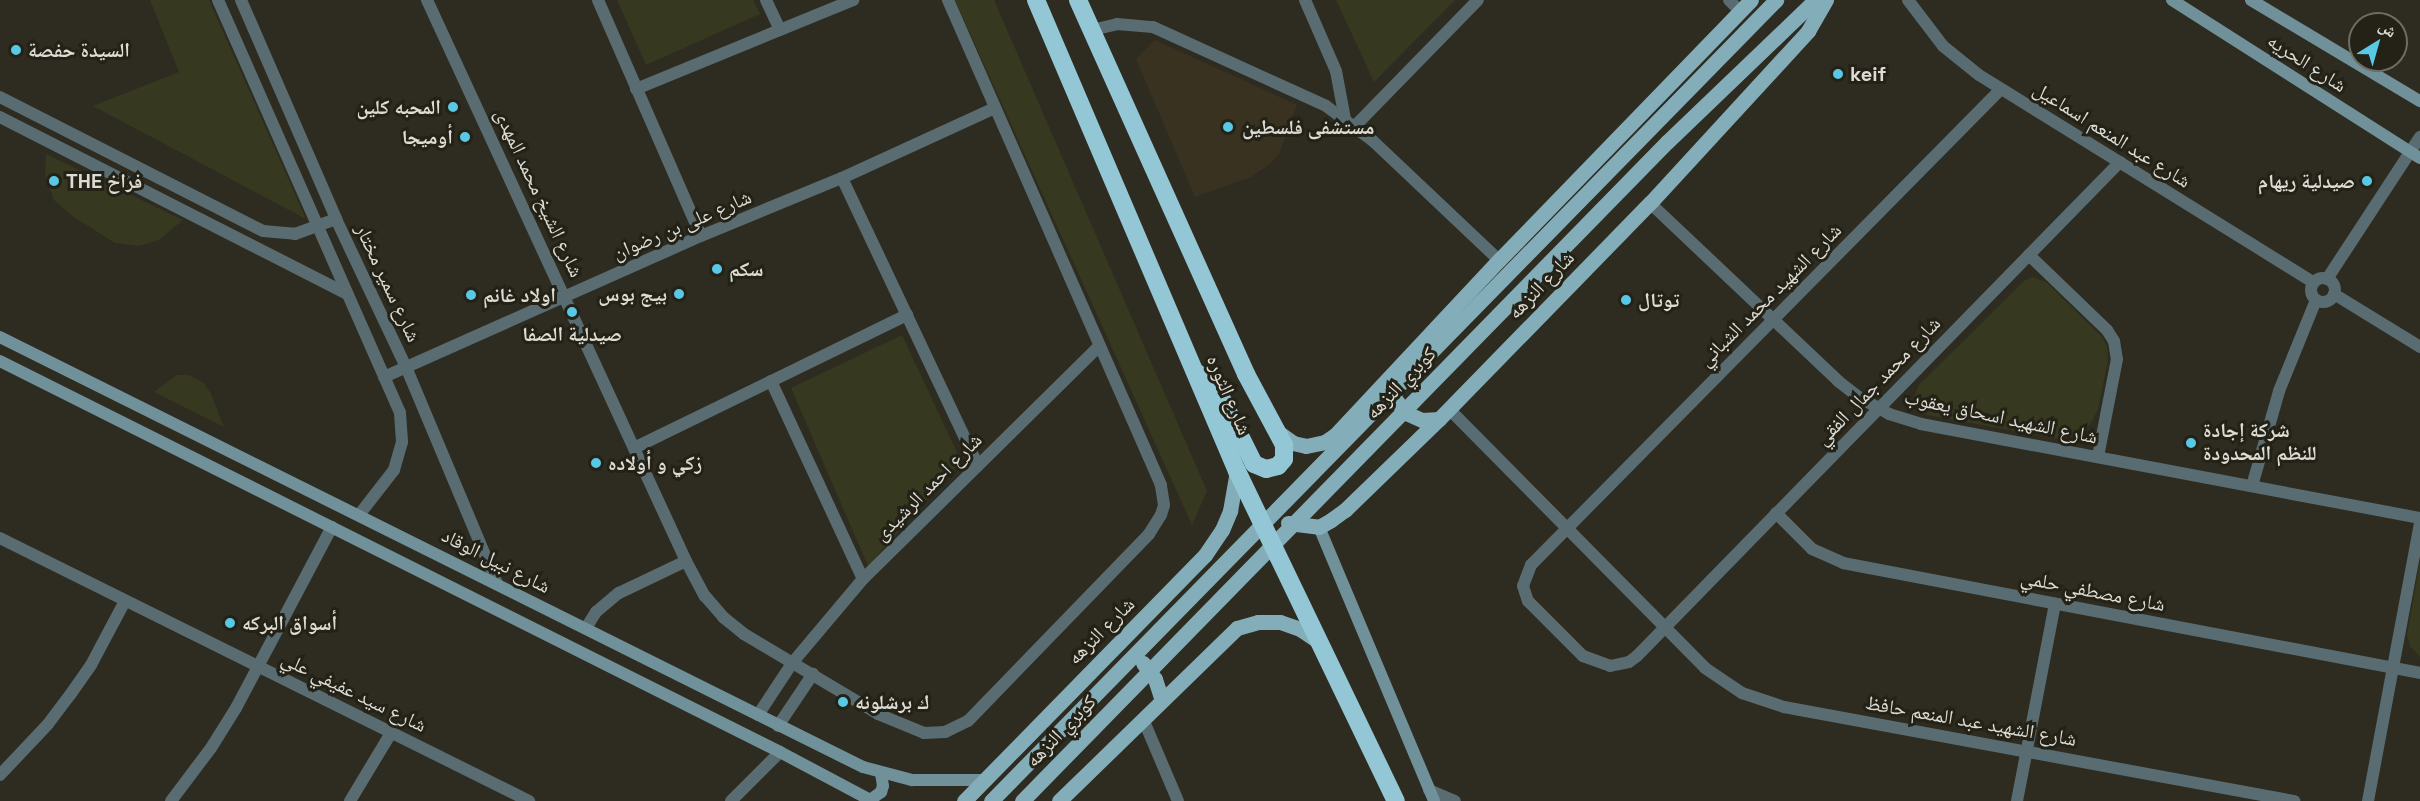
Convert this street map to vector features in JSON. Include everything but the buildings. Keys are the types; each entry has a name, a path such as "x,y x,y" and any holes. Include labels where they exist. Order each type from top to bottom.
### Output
{"highway":[{"name":"شارع الثوره","path":"1036,0 1237,471 1396,801"},
{"name":"شارع الثوره","path":"1078,0 1246,374 1278,432 1285,451 1284,459 1274,468 1258,467 1252,460 1218,392 1207,380 1195,373"}],"main road":[{"name":"كوبري النزهه","path":"991,801 1776,0"},
{"name":"كوبري النزهه","path":"1022,801 1667,142 1815,0"},
{"name":"شارع النزهه","path":"1318,526 1345,510 1444,414 1650,203 1808,31 1826,0"},
{"path":"1278,432 1288,441 1300,445 1325,442 1740,4"},
{"path":"1394,371 1393,394 1401,409 1416,419 1444,414"},
{"name":"شارع النزهه","path":"963,801 1211,547 1230,511 1237,471"},
{"path":"1251,500 1284,523 1318,526"},
{"path":"1060,800 1228,634 1247,624 1280,622 1300,629 1318,641"},
{"path":"1114,647 1134,656 1150,670 1162,700"}],"street":[{"name":"شارع سمير مختار","path":"218,0 400,413 402,442 394,470 359,514"},
{"name":"شارع سمير مختار","path":"241,0 336,219 406,368 497,583"},
{"name":"شارع الشيخ محمد المهدى","path":"427,0 686,561 705,596 728,622 744,634 878,714 924,733 945,732 968,721 1149,534 1161,515 1164,495 948,0"},
{"path":"598,0 701,237"},
{"path":"766,0 780,30"},
{"path":"636,89 853,0"},
{"path":"1305,0 1336,71 1350,123"},
{"path":"1350,123 1478,0"},
{"name":"شارع عبد المنعم اسماعيل","path":"1908,0 1943,46 1966,66 2314,283"},
{"name":"شارع الحريه","path":"2172,0 2415,155"},
{"name":"شارع الحريه","path":"2251,0 2420,101"},
{"path":"1092,30 1116,24 1153,27 1305,95 1350,123 1499,260"},
{"name":"شارع الشهيد محمد الشباني","path":"1566,529 2001,89"},
{"path":"0,97 242,223 263,231 284,235 318,227 336,219"},
{"name":"شارع على بن رضوان","path":"384,377 701,237 842,178 995,108"},
{"path":"0,117 347,294"},
{"path":"2252,486 2279,392 2316,300 2311,290 2314,283 2327,279 2415,155 2420,137"},
{"name":"شارع محمد جمال الفقي","path":"1665,627 2120,162"},
{"path":"842,178 978,466"},
{"name":"شارع الشهيد اسحاق يعقوب","path":"1650,203 1847,389 1878,409 1921,424 2420,518"},
{"path":"233,237 242,223"},
{"path":"2030,255 2107,330 2114,340 2117,359 2098,457"},
{"path":"2316,300 2327,302 2334,294 2335,287 2327,279"},
{"path":"2334,294 2420,347"},
{"path":"634,448 907,315"},
{"name":"شارع نبيل الوقاد","path":"0,337 359,514 778,726 881,773 918,780 984,780"},
{"name":"شارع احمد الرشيدى","path":"758,715 793,662 863,579 1098,347"},
{"path":"27,374 37,355"},
{"path":"0,361 780,752 871,800 881,792 883,786 881,773"},
{"path":"771,381 863,579"},
{"name":"شارع الشهيد عبد المنعم حافظ","path":"1444,414 1566,529 1717,678 1756,699 2294,801"},
{"name":"شارع مصطفي حلمي","path":"1776,513 1805,544 1835,561 2420,673"},
{"path":"2368,801 2420,524"},
{"path":"1318,526 1432,796 1455,801"},
{"path":"171,801 211,748 258,667 332,527"},
{"path":"1566,529 1526,571 1523,586 1532,607 1583,656 1601,664 1620,665 1629,662 1665,627"},
{"name":"شارع سيد عفيفي علي","path":"0,538 529,801"},
{"path":"586,628 596,612 619,593 686,561"},
{"path":"0,776 48,724 70,695 95,657 125,601"},
{"path":"2017,801 2055,604"},
{"path":"778,726 813,674"},
{"path":"1143,719 1178,801"},
{"path":"350,801 391,733"},
{"path":"731,801 780,752"}],"shaded area":[{"name":"مستشفى فلسطين","path":"1155,40 1297,105 1279,154 1271,163 1251,177 1195,197 1136,59"}],"green space":[{"path":"150,0 209,0 306,219 93,106 179,72"},
{"path":"617,0 753,0 760,14 646,65"},
{"path":"955,0 994,0 1207,491 1192,525"},
{"path":"1336,0 1455,0 1374,82"},
{"path":"46,154 183,220 159,240 139,246 115,243 72,216 54,200 45,176"},
{"path":"2033,277 2046,282 2102,337 2107,346 2108,361 2098,409 2090,425 2076,435 2059,439 1922,414 1917,410 1914,397 1919,385 2024,281"},
{"path":"902,335 961,461 868,566 791,388"},
{"path":"177,375 189,375 204,383 211,394 224,427 154,392"},
{"path":"2420,561 2420,657 2410,646 2407,635"}],"place":[{"name":"السيدة حفصة","path":"16,50"},
{"name":"keif","path":"1838,74"},
{"name":"المحبه كلين","path":"453,107"},
{"name":"مستشفى فلسطين","path":"1228,127"},
{"name":"أوميجا","path":"465,137"},
{"name":"THE فراخ","path":"54,181"},
{"name":"صيدلية ريهام","path":"2367,181"},
{"name":"سكم","path":"717,269"},
{"name":"بيج بوس","path":"679,294"},
{"name":"اولاد غانم","path":"471,295"},
{"name":"توتال","path":"1626,300"},
{"name":"صيدلية الصفا","path":"572,312"},
{"name":"شركة إجادة للنظم المحدودة","path":"2191,443"},
{"name":"زكي و أولاده","path":"596,463"},
{"name":"أسواق البركه","path":"230,623"},
{"name":"ك برشلونه","path":"843,702"}]}
